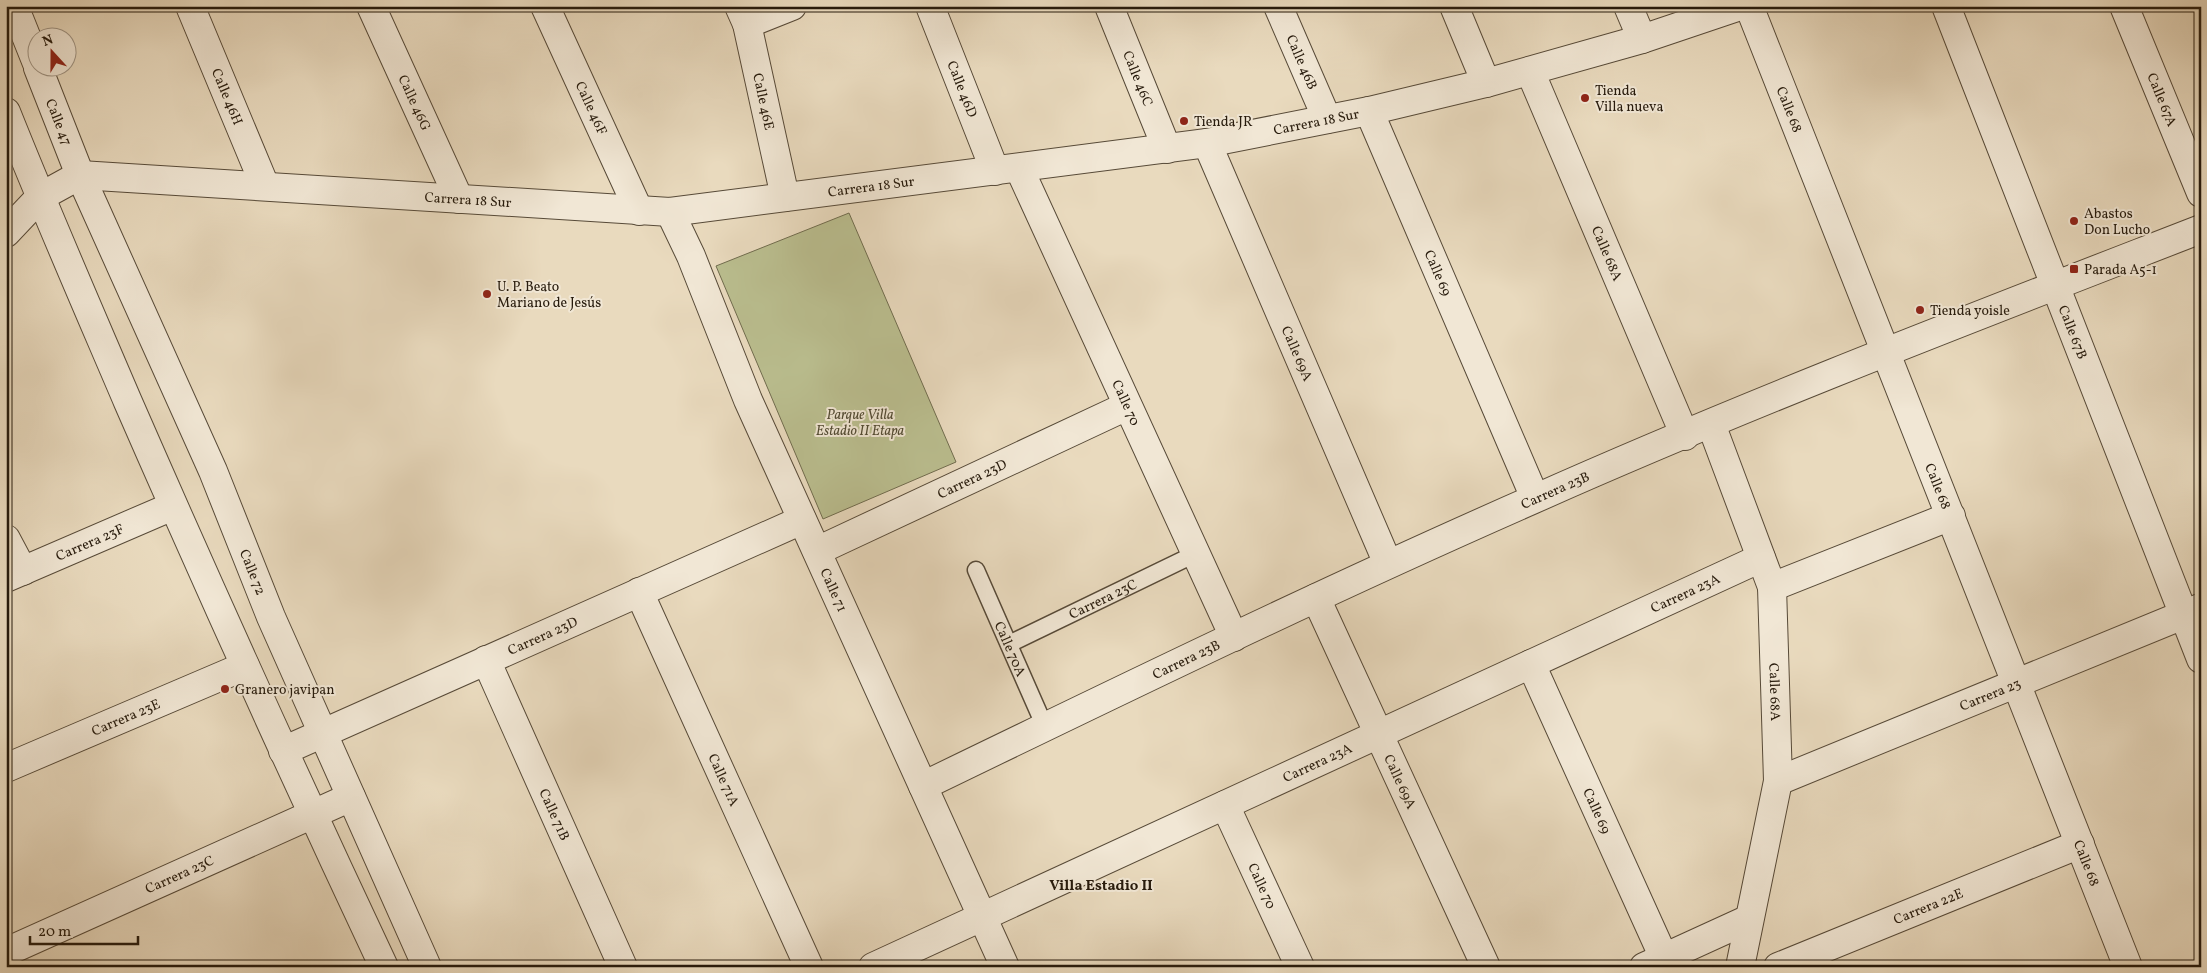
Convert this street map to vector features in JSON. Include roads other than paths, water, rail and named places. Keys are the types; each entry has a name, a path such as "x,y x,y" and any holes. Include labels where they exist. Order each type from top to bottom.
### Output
{"street":[{"name":"Calle 47","path":"14,6 28,42"},
{"name":"Calle 46H","path":"190,6 266,186"},
{"name":"Calle 46G","path":"371,6 459,199"},
{"name":"Calle 46F","path":"545,6 639,210"},
{"path":"743,15 792,6"},
{"name":"Calle 46D","path":"930,6 1007,169"},
{"name":"Calle 46C","path":"1109,6 1167,150"},
{"name":"Calle 46B","path":"1278,6 1326,119"},
{"path":"1454,6 1486,83"},
{"path":"1628,6 1642,38"},
{"name":"Carrera 18 Sur","path":"80,175 670,212 1167,150 1207,143 1369,111 1486,83 1642,38 1740,6"},
{"name":"Calle 68","path":"1749,6 2128,967"},
{"name":"Calle 67B","path":"1946,6 2055,286 2192,611 2201,659"},
{"name":"Calle 67A","path":"2124,6 2201,193"},
{"name":"Calle 46E","path":"743,15 785,197"},
{"name":"Calle 68A","path":"1530,71 1685,436"},
{"name":"Calle 47","path":"42,78 80,175"},
{"name":"Calle 69","path":"1369,111 1536,498"},
{"path":"6,112 40,197 173,506 312,815 384,967"},
{"name":"Calle 69A","path":"1207,143 1388,564"},
{"name":"Calle 70","path":"1007,169 1127,406 1234,637"},
{"path":"6,233 40,197 80,175"},
{"name":"Calle 72","path":"80,175 214,471 271,617 427,967"},
{"name":"Calle 71","path":"670,212 691,256 748,400 1005,967"},
{"name":"Carrera 23B","path":"923,786 1388,564 1536,498 1885,351 2201,229"},
{"name":"Carrera 23D","path":"817,552 1127,406"},
{"name":"Calle 68A","path":"1711,424 1772,587 1778,781 1740,967"},
{"name":"Carrera 23F","path":"14,574 173,506"},
{"path":"1772,587 1950,516"},
{"name":"Carrera 23D","path":"283,751 802,520"},
{"path":"6,539 14,574"},
{"name":"Carrera 23A","path":"873,967 1761,558"},
{"name":"Calle 71A","path":"639,592 810,967"},
{"name":"Calle 69A","path":"1316,598 1486,967"},
{"name":"Carrera 23","path":"1778,781 2192,611"},
{"name":"Calle 71B","path":"486,660 623,967"},
{"name":"Calle 69","path":"1531,664 1654,962"},
{"name":"Carrera 23E","path":"6,768 245,666"},
{"name":"Carrera 23C","path":"6,952 351,797"},
{"name":"Calle 70","path":"1225,805 1300,967"},
{"name":"Carrera 22E","path":"1778,967 2080,844"},
{"path":"1654,962 1749,919"}],"lane":[{"name":"Carrera 23C","path":"1009,644 1195,554"},
{"name":"Calle 70A","path":"976,570 1045,727"}],"place":[{"name":"Tienda Villa nueva","path":"1585,98"},
{"name":"Tienda JR","path":"1184,121"},
{"name":"Abastos Don Lucho","path":"2074,221"},
{"name":"Parada A5-1","path":"2074,269"},
{"name":"U. P. Beato Mariano de Jesús","path":"487,294"},
{"name":"Tienda yoisle","path":"1920,310"},
{"name":"Granero javipan","path":"225,689"}],"district":[{"name":"Villa Estadio II","path":"1101,885"}],"park label":[{"name":"Parque Villa Estadio II Etapa","path":"860,422"}]}
